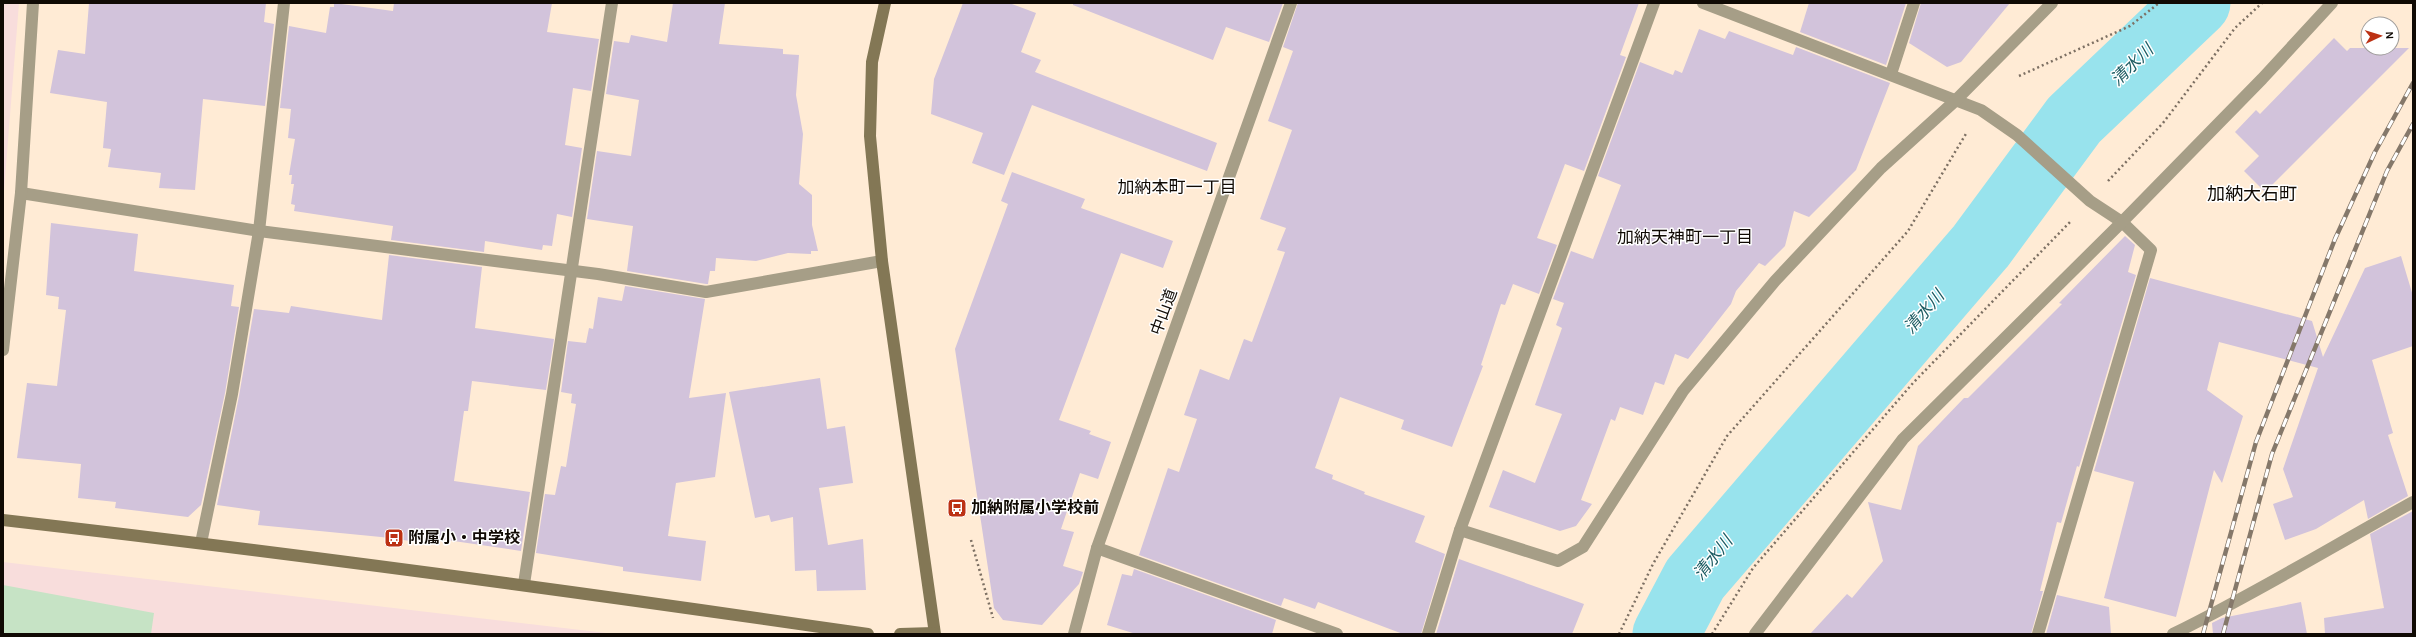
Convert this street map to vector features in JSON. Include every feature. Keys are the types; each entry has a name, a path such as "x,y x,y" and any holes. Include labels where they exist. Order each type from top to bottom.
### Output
{"street":[{"path":"3,350 21,193 33,3"},
{"path":"202,543 232,394 259,231 284,3"},
{"path":"524,584 570,270 612,3"},
{"path":"886,3 872,62 870,136 882,261 937,634 900,634"},
{"name":"中山道","path":"1074,634 1097,548 1291,3"},
{"path":"1428,634 1460,530 1654,3"},
{"path":"1703,3 1891,74 1955,101 1981,110 2017,135 2090,201 2122,222 2151,250 2038,634"},
{"path":"1891,74 1914,3"},
{"path":"1460,530 1558,561 1583,547 1683,391 1775,280 1881,168 1955,101 2052,3"},
{"path":"1755,634 1903,439 2122,222 2262,79 2332,3"},
{"path":"21,193 259,231 570,270 706,292 882,261"},
{"path":"2174,634 2231,605 2312,557 2413,502"},
{"path":"3,520 202,543 524,584 868,634"},
{"path":"1097,548 1337,634"}],"path":[{"path":"2018,77 2023,73 2130,26 2159,3"},
{"path":"1712,634 1753,568 1908,389 2090,201 2163,123 2235,28 2262,3"},
{"path":"1619,634 1653,564 1727,436 1908,231 1981,110"},
{"path":"971,540 993,618"}],"shaded area":[{"path":"3,3 19,3 3,203"},
{"path":"3,562 615,634 3,634"}],"green space":[{"path":"3,585 154,613 151,634 3,634"}],"building":[{"path":"89,3 266,3 264,22 274,24 265,106 203,99 195,190 159,188 161,173 108,167 111,149 103,148 107,102 50,93 58,50 85,54"},
{"path":"334,3 393,11 394,3 552,3 547,32 599,39 591,91 573,88 565,145 582,148 572,217 557,214 552,246 543,245 542,250 485,241 484,252 391,240 393,226 294,211 295,205 291,204 294,184 291,184 292,175 289,175 295,139 288,138 291,109 280,108 289,26 326,33 330,7 334,7"},
{"path":"673,3 725,3 719,44 783,49 783,54 799,55 796,95 803,134 799,184 812,195 812,225 818,251 811,251 811,254 788,253 756,261 716,258 715,271 710,271 708,284 706,284 627,271 633,226 587,219 597,151 631,156 639,100 606,94 614,41 629,43 631,35 667,42"},
{"path":"963,3 1009,3 1036,13 1021,52 1041,60 1035,72 1217,143 1207,171 1032,105 1004,175 972,163 983,133 931,114 934,79"},
{"path":"1073,3 1283,3 1269,42 1226,27 1213,60 1073,5"},
{"path":"1298,3 1639,3 1620,55 1626,57 1584,171 1565,164 1537,238 1557,245 1539,294 1513,284 1505,305 1501,304 1481,365 1483,366 1452,447 1401,429 1404,420 1340,397 1315,468 1333,475 1332,479 1365,492 1364,494 1425,516 1415,542 1445,554 1421,634 1403,634 1318,602 1315,609 1284,598 1281,606 1139,555 1168,468 1179,472 1197,419 1184,415 1200,369 1229,380 1244,339 1252,342 1285,252 1277,250 1286,228 1260,219 1292,130 1268,121 1293,51 1283,47"},
{"path":"1809,3 1906,3 1886,65 1800,32"},
{"path":"1921,3 2010,3 1961,62 1947,67 1909,43"},
{"path":"1699,29 1725,39 1729,31 1793,55 1796,47 1890,83 1856,170 1809,217 1794,211 1785,246 1765,266 1759,263 1736,291 1731,304 1688,359 1675,354 1664,385 1655,382 1643,415 1620,407 1615,421 1611,419 1581,500 1592,504 1576,526 1560,531 1489,507 1503,470 1535,483 1562,414 1535,405 1562,328 1556,325 1564,303 1553,299 1571,251 1593,259 1621,185 1598,176 1640,62 1673,75 1675,70 1682,73"},
{"path":"2334,38 2347,51 2350,48 2360,48 2360,56 2400,56 2400,48 2409,48 2265,192 2244,171 2259,156 2235,132 2256,110 2260,114"},
{"path":"1012,172 1085,199 1081,208 1173,241 1163,268 1121,253 1059,420 1091,431 1089,434 1111,442 1098,479 1080,473 1061,529 1074,532 1063,566 1083,572 1079,584 1042,625 1003,620 994,608 955,349 1008,204 1001,201"},
{"path":"51,223 138,234 134,271 234,285 231,306 239,307 225,393 201,505 188,517 115,508 116,502 78,498 81,464 17,458 27,383 57,386 66,310 58,309 59,297 46,295"},
{"path":"2125,236 2135,245 2128,272 2136,275 2079,467 2077,466 2061,523 2057,522 2040,591 2043,591 2031,634 1810,634 1847,594 1852,598 1883,561 1868,502 1901,510 1918,446 1964,398 1968,398 2062,304 2059,303"},
{"path":"389,255 482,267 475,328 554,339 546,390 472,381 468,411 464,411 454,481 530,492 521,551 440,539 440,545 381,537 258,525 260,511 217,505 239,396 254,309 289,313 291,306 382,320"},
{"path":"2401,256 2413,296 2413,346 2372,360 2393,433 2388,435 2408,496 2368,519 2364,500 2316,529 2285,540 2273,504 2293,497 2283,469 2318,368 2219,342 2207,390 2243,416 2222,483 2214,470 2176,617 2104,598 2134,482 2094,471 2150,278 2312,321 2323,357 2365,268"},
{"path":"625,286 705,299 689,398 726,393 715,477 676,483 668,536 706,541 701,581 623,571 623,567 536,553 545,494 555,495 561,466 566,467 576,404 571,403 572,394 561,392 568,341 586,343 589,328 593,329 598,297 622,301"},
{"path":"820,378 827,429 845,426 853,483 819,488 828,545 863,539 866,590 817,591 816,570 795,571 793,517 771,522 769,515 755,518 729,392"},
{"path":"2413,511 2413,634 2325,634 2324,618 2384,608 2370,534"},
{"path":"1459,559 1584,604 1572,634 1436,634"},
{"path":"1134,569 1276,620 1272,634 1136,634 1107,625 1122,574 1132,576"},
{"path":"2057,595 2109,607 2111,634 2046,634"},
{"path":"2301,602 2307,634 2213,634 2212,623 2222,618"}],"waterway":[{"name":"清水川","path":"1666,634 1695,579 1981,246 2074,120 2197,3"}],"railway":[{"path":"2203,634 2256,442 2335,239 2375,152 2413,83"},
{"path":"2223,634 2272,454 2387,171 2413,124"}],"place":[{"name":"加納附属小学校前","path":"957,508"},
{"name":"附属小・中学校","path":"394,538"}],"district":[{"name":"加納本町一丁目","path":"1177,187"},
{"name":"加納大石町","path":"2252,195"},
{"name":"加納天神町一丁目","path":"1685,237"}]}
